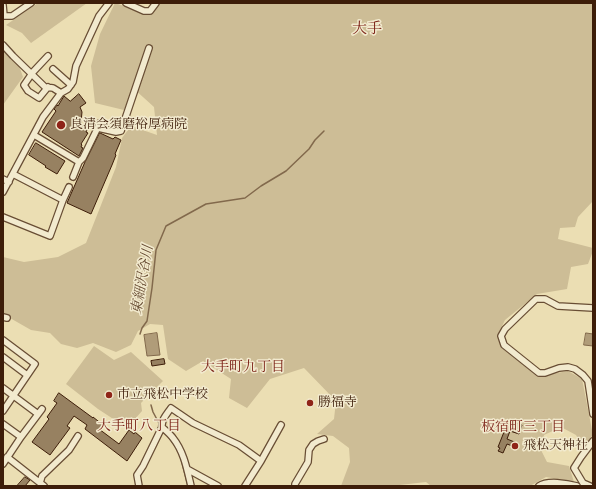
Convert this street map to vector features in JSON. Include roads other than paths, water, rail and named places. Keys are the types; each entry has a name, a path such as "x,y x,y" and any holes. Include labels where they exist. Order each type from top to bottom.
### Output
{"street":[{"path":"3,5 3,17 12,16 31,3"},
{"path":"3,192 6,181 13,174 43,117 61,93 68,89 73,82 76,66 98,16 109,3"},
{"path":"126,3 144,11 150,11 156,3"},
{"path":"3,45 45,86 53,88 61,93"},
{"path":"73,177 79,162 83,158 99,126 116,132 120,131 150,48"},
{"path":"48,56 33,72 24,85 28,91 39,98 48,87"},
{"path":"53,69 71,85"},
{"path":"34,134 79,162"},
{"path":"13,174 63,200"},
{"path":"3,217 50,236 69,187"},
{"path":"593,308 558,306 545,299 536,299 501,336 504,345 539,373 545,373 568,367 575,369 591,381 593,414"},
{"path":"3,340 35,364 3,411"},
{"path":"3,358 27,375"},
{"path":"3,388 38,414"},
{"path":"139,486 137,475 161,429 162,421 171,408 194,423 239,445 261,461"},
{"path":"3,464 42,409"},
{"path":"3,424 21,437"},
{"path":"253,486 246,484 261,461 281,424"},
{"path":"161,429 173,437 180,449 191,486"},
{"path":"42,484 42,476 68,450 78,436"},
{"path":"295,486 308,462 309,450 313,444 324,439"},
{"path":"590,486 583,483 574,468 593,441"},
{"path":"7,457 42,484"},
{"path":"187,469 218,486"},
{"path":"539,486 546,482 572,484 577,486"}],"waterway":[{"name":"東細沢谷川","path":"140,334 147,321 156,250 166,226 206,204 245,198 261,186 286,171 309,149 324,131"},
{"name":"東細沢谷川","path":"151,405 160,425"},
{"name":"東細沢谷川","path":"167,435 175,446"},
{"name":"東細沢谷川","path":"180,455 188,486"}],"place":[{"name":"良清会須磨裕厚病院","path":"61,125"},
{"name":"市立飛松中学校","path":"109,395"},
{"name":"勝福寺","path":"310,403"},
{"name":"飛松天神社","path":"515,446"}],"district":[{"name":"大手","path":"367,29"},
{"name":"大手町九丁目","path":"243,368"},
{"name":"大手町八丁目","path":"139,427"},
{"name":"板宿町三丁目","path":"523,428"}]}
